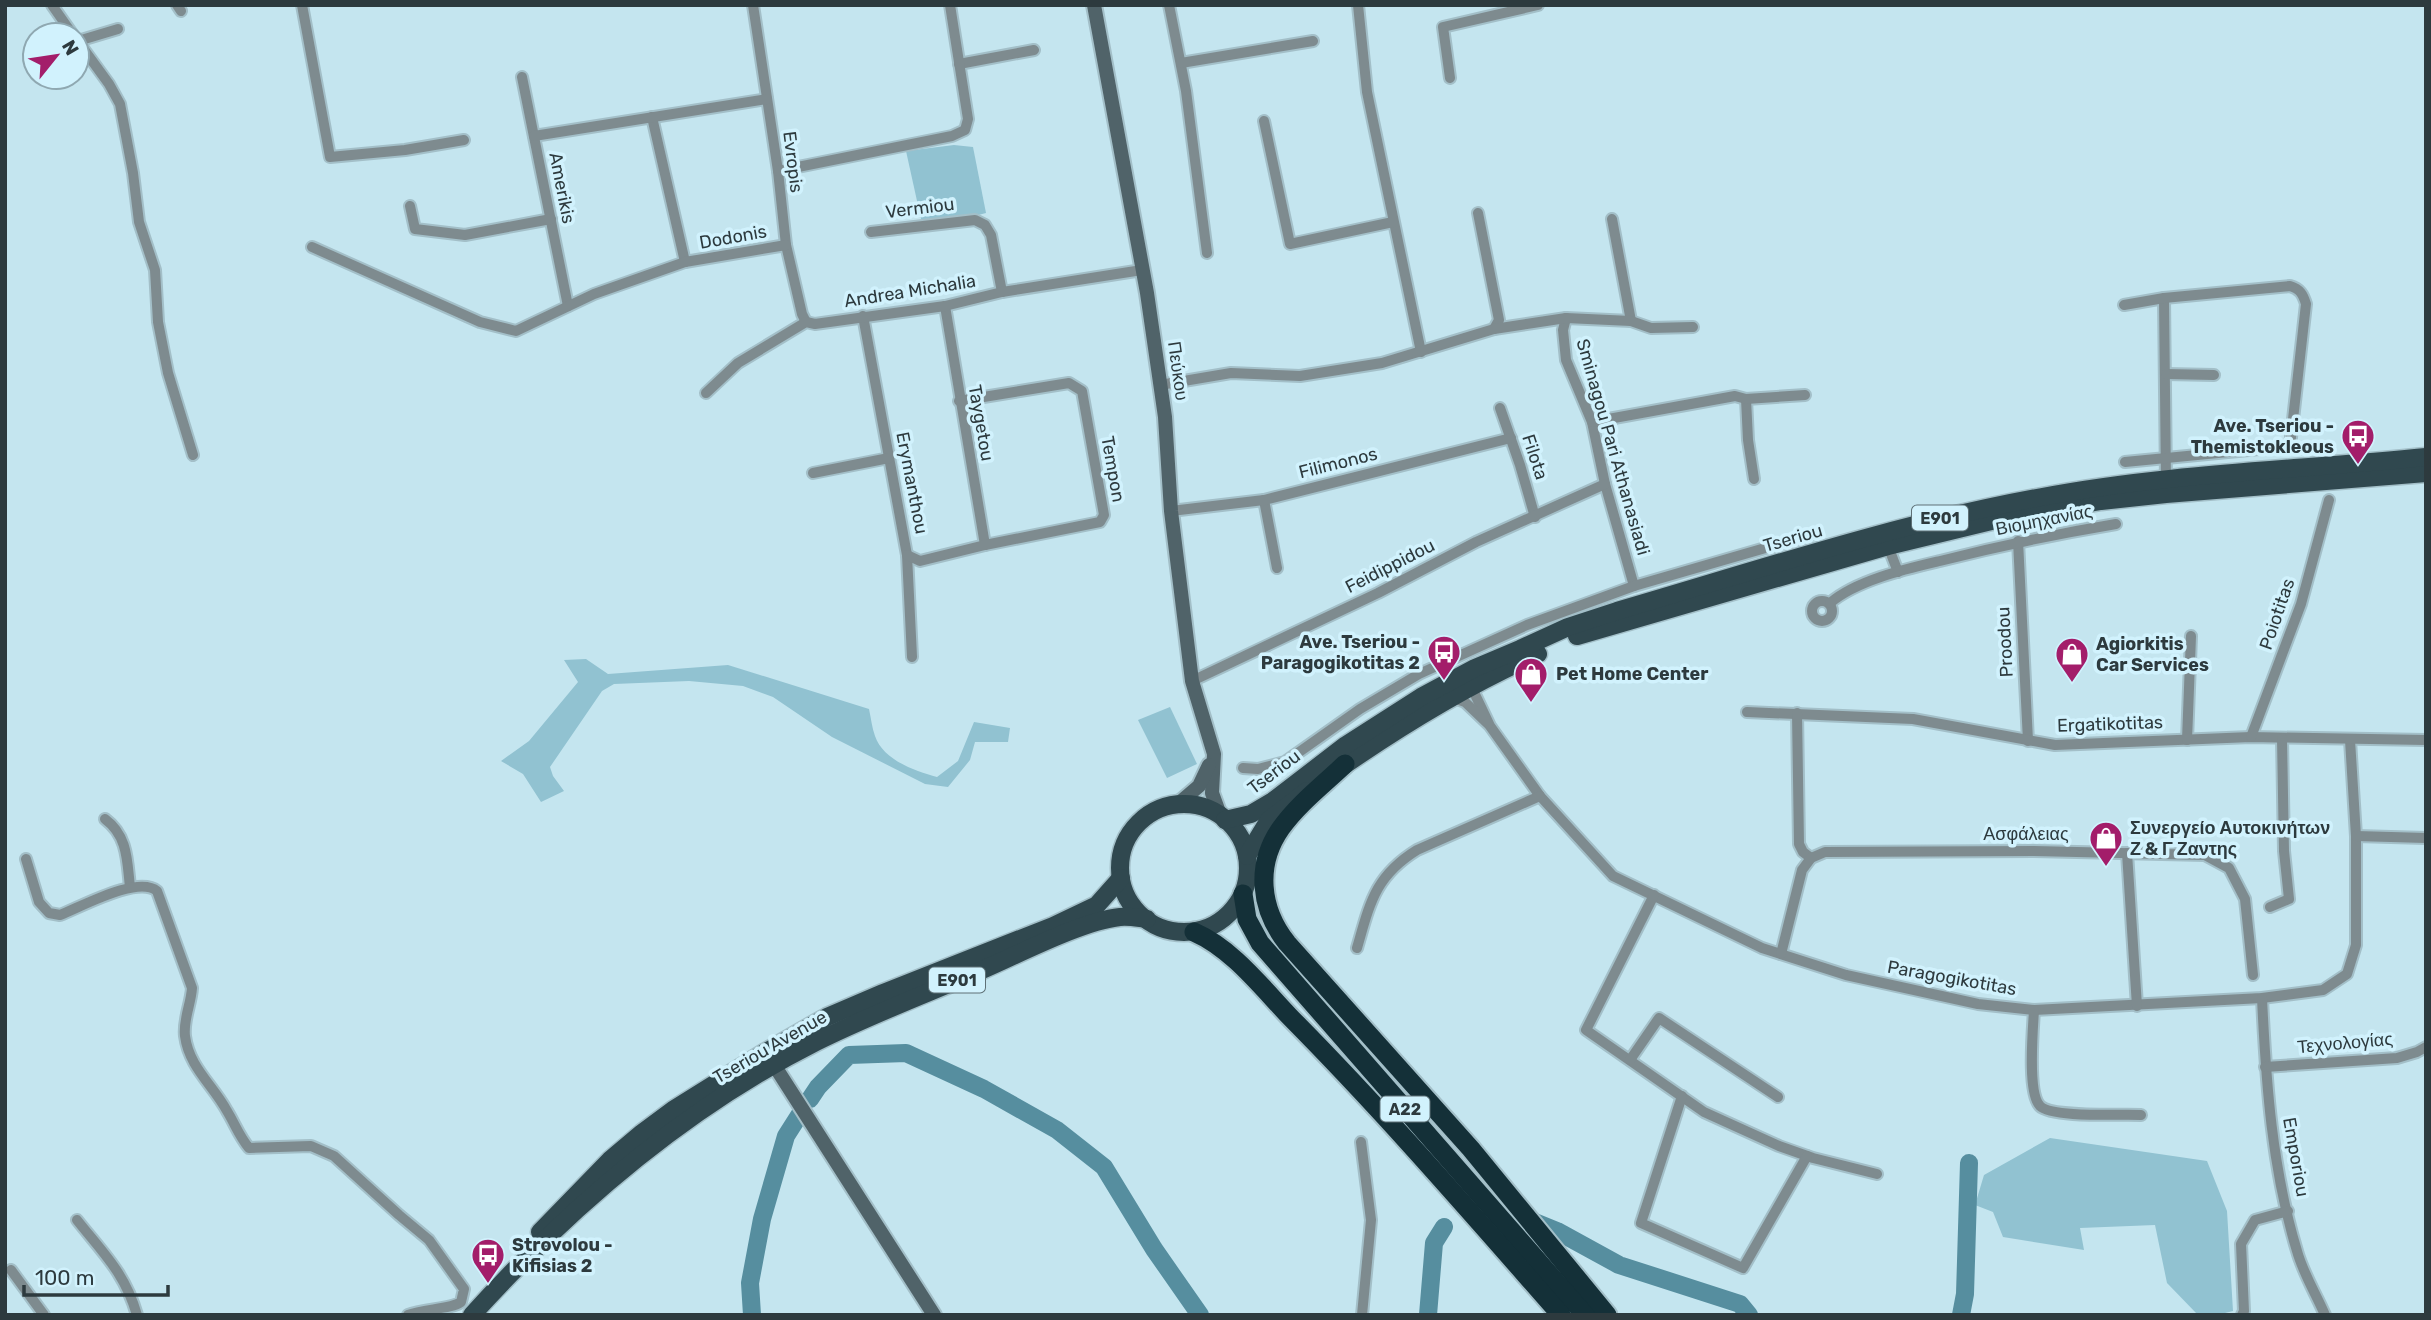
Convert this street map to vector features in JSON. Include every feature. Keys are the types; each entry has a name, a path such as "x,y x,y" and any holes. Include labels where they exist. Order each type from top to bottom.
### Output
{"highway":[{"path":"1345,764 1287,821 1272,845 1265,863 1263,882 1271,919 1287,943 1471,1149 1607,1315"},
{"name":"A22","path":"1243,894 1247,919 1260,943 1585,1315"},
{"name":"A22","path":"1194,932 1208,938 1232,958 1356,1083 1561,1315"}],"main road":[{"name":"Πεύκου","path":"1094,5 1142,270 1165,417 1171,511 1192,681 1215,762 1212,793 1223,817"},
{"name":"Tseriou","path":"1247,856 1269,820 1404,724 1471,686 1578,636 1888,546 2008,517 2106,516 2166,486 2286,468 2426,457"},
{"name":"Tseriou","path":"1223,817 1251,814 1273,801 1346,745 1421,697 1475,668 1568,627 1940,518 2052,495 2166,486 2426,473"},
{"name":"Πεύκου","path":"1178,804 1203,780 1208,768 1211,743"},
{"path":"1178,804 1200,805 1223,817 1236,830 1247,856 1248,872 1243,894 1231,912 1213,926 1194,932 1174,931 1155,925 1139,913 1127,897 1121,878 1121,858 1127,839 1138,823 1156,810 1178,804"},
{"name":"Tseriou Avenue","path":"477,1309 591,1197 648,1150 827,1017 1086,911 1103,900 1121,878"},
{"name":"Tseriou Avenue","path":"477,1309 516,1257 563,1207 610,1160 673,1110 770,1059 1057,938 1101,921 1122,917 1147,919"},
{"path":"770,1059 934,1315"}],"street":[{"path":"52,5 63,21"},
{"path":"302,5 330,157 405,150 464,140"},
{"name":"Evropis","path":"754,5 786,245 806,322"},
{"path":"778,172 952,136 965,130 968,119 950,5"},
{"path":"1169,5 1181,64 1207,253"},
{"path":"1357,5 1367,92 1421,352"},
{"path":"1450,78 1443,27 1538,5"},
{"path":"91,35 118,29"},
{"path":"1181,64 1313,41"},
{"path":"959,64 1034,50"},
{"path":"91,59 110,84 120,104 139,222 155,270 158,322 169,373 193,456"},
{"name":"Amerikis","path":"522,77 568,306"},
{"path":"534,136 767,99"},
{"path":"652,117 685,262"},
{"path":"1264,121 1290,244 1394,222"},
{"path":"410,206 415,229 465,235 551,219"},
{"path":"1478,214 1499,320 1494,329"},
{"path":"1612,219 1631,321"},
{"name":"Vermiou","path":"871,232 975,220 985,225 991,235 1002,292"},
{"name":"Dodonis","path":"312,247 481,322 516,331 594,294 685,262 786,245"},
{"name":"Andrea Michalia","path":"706,393 738,363 806,322 816,324 945,306 1002,292 1142,270"},
{"path":"2124,305 2164,298 2290,286 2298,289 2306,304 2286,468"},
{"path":"2164,298 2166,486"},
{"name":"Taygetou","path":"945,306 985,545"},
{"name":"Erymanthou","path":"863,316 908,555 912,657"},
{"path":"1160,385 1231,373 1300,376 1382,363 1494,329 1566,318 1631,321 1651,327 1693,327"},
{"name":"Sminagou Pari Athanasiadi","path":"1566,318 1563,330 1566,360 1592,422 1605,484 1634,586"},
{"path":"2166,374 2214,375"},
{"name":"Tempon","path":"908,555 920,561 1100,522 1104,514 1082,391 1069,383 960,401"},
{"path":"1592,422 1735,396 1746,399 1805,396"},
{"path":"1746,399 1754,479"},
{"name":"Filota","path":"1500,408 1535,517"},
{"name":"Filimonos","path":"1171,511 1264,500 1511,438"},
{"path":"2125,462 2290,446"},
{"path":"813,473 889,458"},
{"name":"Feidippidou","path":"1192,681 1378,593 1476,542 1605,484"},
{"path":"1264,500 1277,568"},
{"name":"Poiotitas","path":"2251,737 2301,604 2329,500"},
{"name":"Βιομηχανίας","path":"1829,603 1843,594 1898,572 2106,516"},
{"path":"1243,768 1258,769 1285,762 1360,709 1419,674 1527,625 1634,586 1810,535"},
{"name":"Proodou","path":"2018,541 2028,741"},
{"path":"1888,546 1898,572"},
{"path":"2187,740 2191,636"},
{"name":"Paragogikotitas","path":"1471,686 1490,726 1540,796 1613,876 1762,948 1859,978 1978,1004 2034,1010 2262,998 2323,990 2347,974 2356,945 2356,836 2350,740"},
{"path":"1450,697 1465,702 1490,726"},
{"name":"Ergatikotitas","path":"1746,712 1913,719 2055,744 2251,737 2426,740"},
{"path":"1781,954 1802,870 1811,858 1803,852 1799,844 1797,713"},
{"path":"2270,907 2289,899 2284,851 2282,738"},
{"path":"1357,948 1371,900 1383,877 1401,860 1417,850 1540,796"},
{"path":"105,819 121,833 130,887"},
{"path":"2356,836 2426,838"},
{"name":"Ασφάλειας","path":"1811,858 1825,852 2034,850 2205,855 2229,868 2245,899 2253,975"},
{"path":"2127,853 2137,1006"},
{"path":"26,859 39,902 49,914 60,915 130,887 146,886 157,891 192,988 191,1004 185,1022 185,1036 192,1063 227,1111 238,1135 249,1148 311,1146 334,1156 429,1240 464,1289 464,1297 455,1307 444,1311 423,1309 408,1315"},
{"path":"1654,895 1586,1030 1704,1112 1807,1156 1877,1174"},
{"name":"Emporiou","path":"2262,998 2265,1067 2275,1156 2297,1253 2325,1315"},
{"path":"2034,1010 2033,1092 2039,1105 2052,1113 2141,1115"},
{"path":"1630,1060 1659,1018 1778,1097"},
{"name":"Τεχνολογίας","path":"2265,1067 2397,1058 2426,1047"},
{"path":"1682,1096 1642,1223 1743,1268 1807,1156"},
{"path":"1362,1142 1371,1220 1362,1315"},
{"path":"2242,1315 2241,1244 2255,1220 2288,1211"},
{"path":"77,1220 122,1277 130,1291 137,1315"},
{"path":"11,1270 44,1315"},
{"path":"464,1297 477,1309"}],"shaded area":[{"path":"954,145 973,147 986,213 967,218 921,219 906,151"},
{"path":"586,659 608,674 728,665 869,709 875,736 885,752 910,768 937,777 958,761 974,722 1010,728 1008,742 975,742 970,760 948,787 925,784 832,737 773,697 743,686 689,681 614,684 602,691 550,767 564,791 541,802 523,774 501,761 529,741 578,682 564,660"},
{"path":"1170,707 1197,764 1167,778 1138,720"},
{"path":"2050,1138 2207,1161 2227,1211 2233,1311 2217,1315 2198,1315 2167,1283 2155,1225 2080,1228 2084,1250 2003,1237 1993,1212 1975,1205 1984,1175"}],"waterway":[{"path":"810,1099 849,1055 906,1053 984,1089 1057,1130 1104,1167 1154,1249 1200,1315"},
{"path":"752,1315 750,1283 762,1219 786,1136 800,1114"},
{"path":"1961,1315 1965,1294 1969,1163"},
{"path":"1530,1220 1557,1231 1619,1265 1740,1304 1749,1315"},
{"path":"1428,1315 1434,1243 1444,1227"}],"place":[{"name":"Ave. Tseriou - Themistokleous","path":"2358,466"},
{"name":"Ave. Tseriou - Paragogikotitas 2","path":"1444,682"},
{"name":"Agiorkitis Car Services","path":"2072,684"},
{"name":"Pet Home Center","path":"1531,704"},
{"name":"Συνεργείο Αυτοκινήτων Ζ & Γ Ζαντης","path":"2106,868"},
{"name":"Strovolou - Kifisias 2","path":"488,1285"}]}
